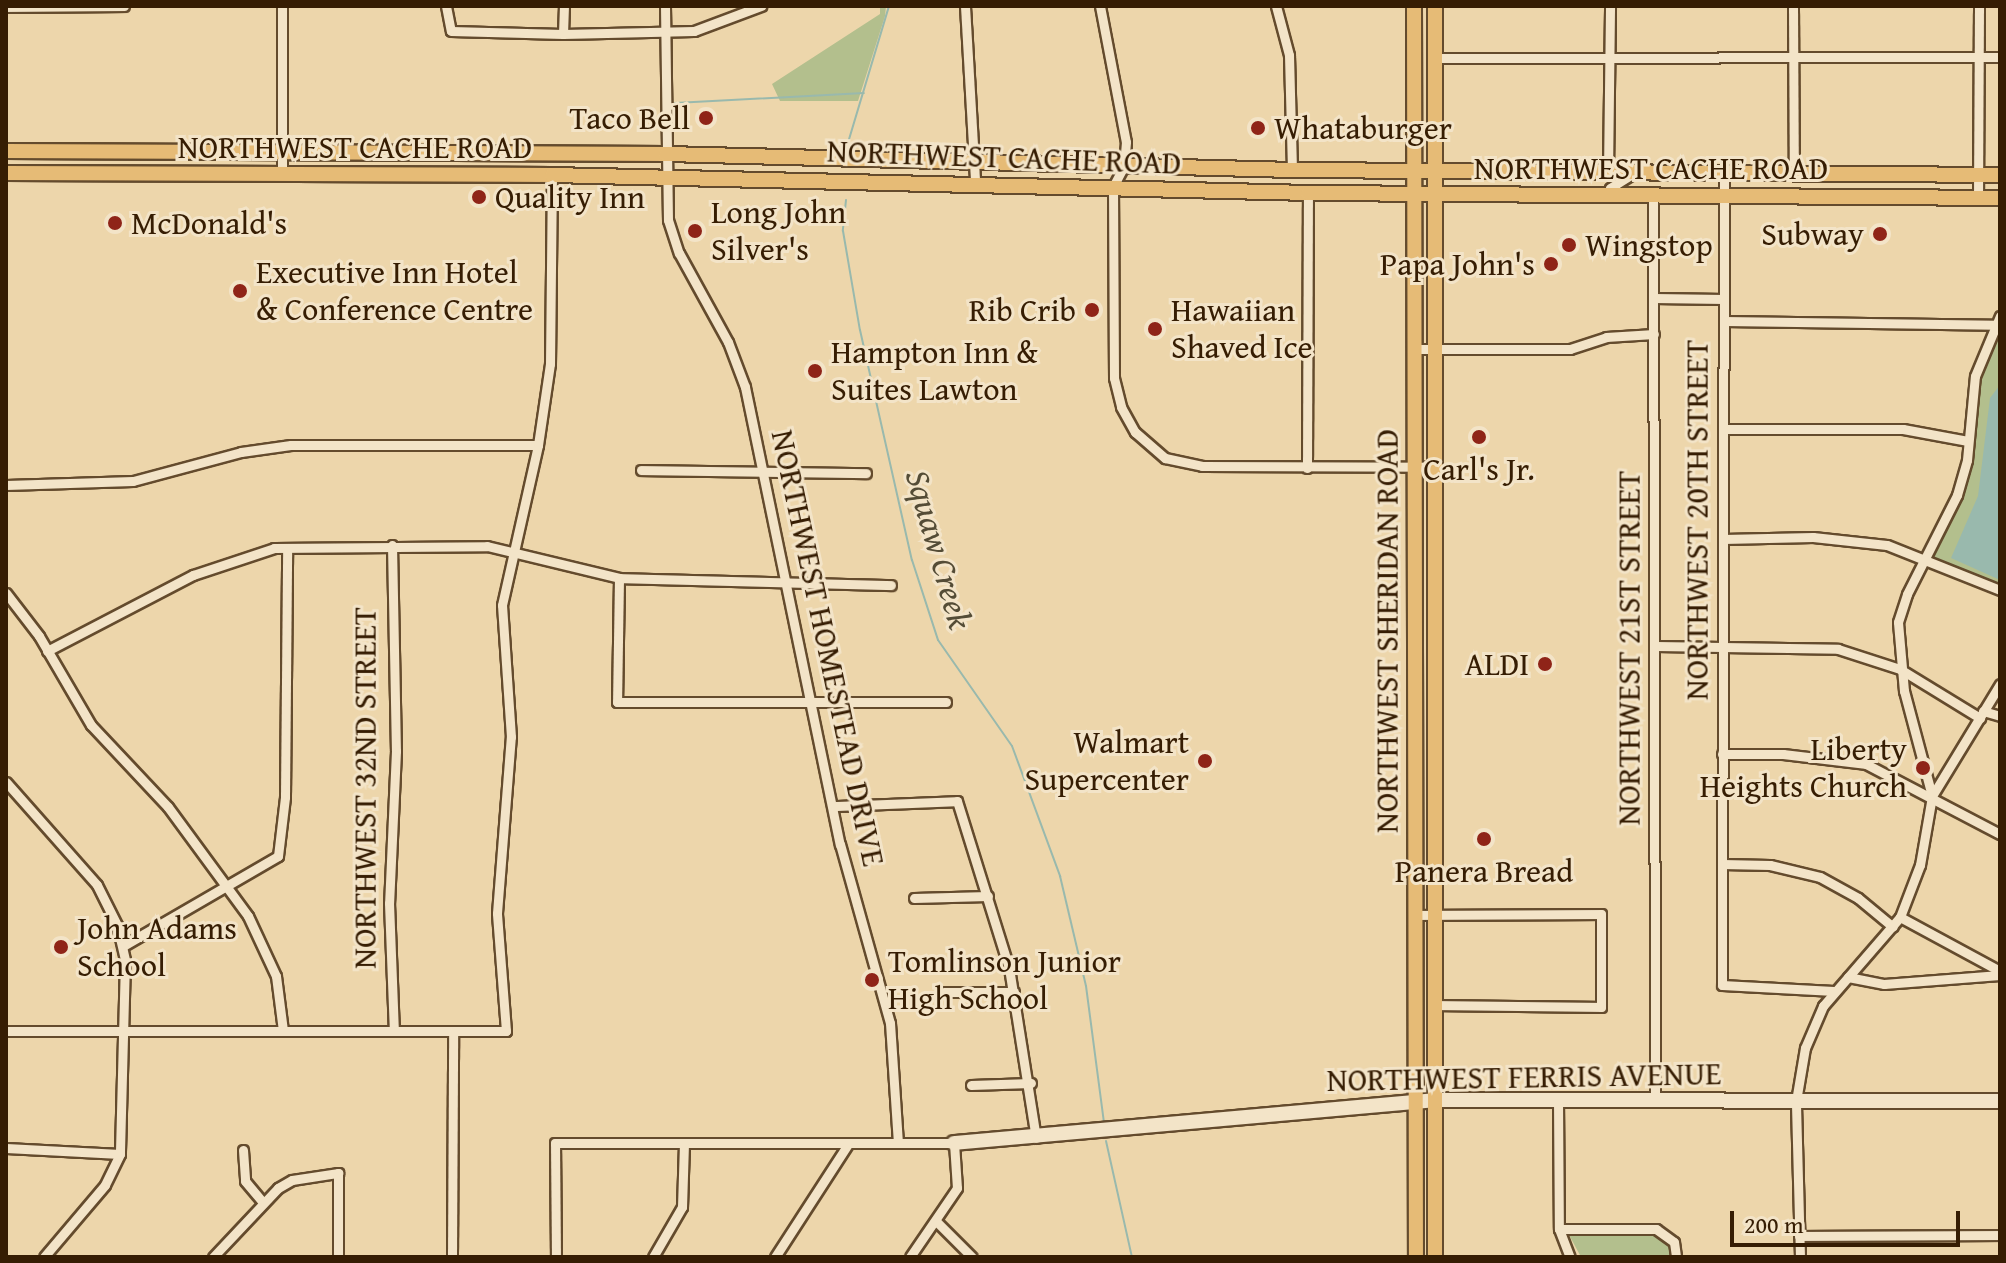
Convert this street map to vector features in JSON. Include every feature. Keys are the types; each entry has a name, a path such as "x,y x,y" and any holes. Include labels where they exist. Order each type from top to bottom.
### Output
{"main road":[{"name":"NORTHWEST SHERIDAN ROAD","path":"1414,6 1416,1257"},
{"name":"NORTHWEST SHERIDAN ROAD","path":"1435,6 1435,1257"},
{"name":"NORTHWEST CACHE ROAD","path":"6,151 666,154 1414,172 2000,175"},
{"name":"NORTHWEST CACHE ROAD","path":"6,173 552,175 975,182 1308,193 2000,198"},
{"path":"1415,718 1421,732 1423,816 1435,820"},
{"path":"1414,819 1426,826 1428,864 1436,881"},
{"name":"NORTHWEST FERRIS AVENUE","path":"954,1143 1435,1100 2000,1101"}],"street":[{"path":"6,7 124,6"},
{"path":"282,6 282,174"},
{"path":"446,6 448,27 454,32 563,34 708,28 761,6"},
{"path":"563,34 564,6"},
{"name":"NORTHWEST HOMESTEAD DRIVE","path":"665,6 666,177 674,240 737,362 814,700 840,844 890,1023 898,1143"},
{"path":"965,6 977,161 975,182"},
{"path":"1100,6 1123,119 1124,166 1113,187 1114,378 1121,407 1135,432 1154,451 1180,463 1307,468 1435,467"},
{"path":"1276,6 1289,55 1292,170"},
{"path":"1608,173 1610,6"},
{"path":"1793,6 1794,175"},
{"path":"1978,198 1979,6"},
{"path":"1436,58 2000,57"},
{"path":"480,153 480,175"},
{"path":"1608,196 1610,188 1634,173"},
{"name":"NORTHWEST 20TH STREET","path":"1724,174 1723,988 1834,991"},
{"path":"6,1031 506,1031 497,913 511,737 500,641 511,549 538,445 552,316 552,175"},
{"path":"1307,468 1308,193"},
{"name":"NORTHWEST 21ST STREET","path":"1653,196 1655,1099"},
{"path":"1654,298 1724,299"},
{"path":"1724,321 1997,320 1975,376 1968,441 1957,495 1901,608 1900,669 1932,796"},
{"path":"1416,349 1570,349 1606,337 1654,334"},
{"path":"1723,429 1903,429 1968,441"},
{"path":"6,485 133,481 241,452 291,445 538,445"},
{"path":"641,470 866,473"},
{"path":"1723,539 1856,539 1924,559 2000,590"},
{"path":"47,651 193,575 259,551 287,548 392,545 511,549 619,578 788,586 891,585"},
{"name":"NORTHWEST 32ND STREET","path":"392,545 396,751 389,903 394,1031"},
{"path":"123,946 278,856 283,841 287,548"},
{"path":"619,578 617,702 946,702"},
{"path":"6,593 47,651 91,725 168,807 248,916 276,976 283,1031"},
{"path":"1656,646 1838,649 1900,669 1982,714 2000,716"},
{"path":"1800,1257 1796,1101 1809,1033 1834,991 1900,917 1920,865 1932,796 2000,684"},
{"path":"1722,754 1836,757 1866,764 2000,834"},
{"path":"6,782 97,885 123,946 120,1154 105,1185 44,1257"},
{"path":"835,806 957,801 988,896 1014,992 1031,1083 1036,1138"},
{"path":"1722,864 1770,865 1820,877 1858,898 1893,927"},
{"path":"914,898 988,896"},
{"path":"1414,915 1601,914 1601,1007 1435,1005"},
{"path":"1900,917 2000,973"},
{"path":"1848,977 1884,984 2000,973"},
{"path":"944,992 1014,992"},
{"path":"452,1257 453,1032"},
{"path":"971,1085 1031,1083"},
{"path":"1558,1100 1559,1229 1570,1257"},
{"path":"556,1257 555,1143 954,1143 957,1188 937,1222 910,1257"},
{"path":"653,1257 682,1207 684,1144"},
{"path":"775,1257 848,1144"},
{"path":"6,1148 120,1154"},
{"path":"243,1150 245,1181 262,1201"},
{"path":"213,1257 262,1201 292,1180 338,1173 338,1257"},
{"path":"937,1222 972,1257"},
{"path":"1559,1229 1656,1229 1674,1242 1676,1257"},
{"path":"1799,1236 2000,1235"}],"green space":[{"path":"880,6 886,6 885,16 858,101 780,101 772,84 880,14"},
{"path":"2000,328 2000,584 1931,556 1962,493 1973,452 1980,373"},
{"path":"1624,1231 1656,1235 1669,1243 1672,1257 1581,1257 1568,1233"}],"shaded area":[{"path":"2000,385 2000,580 1951,558 1978,496 1990,398"}],"waterway":[{"name":"Squaw Creek","path":"847,146 889,6"},
{"path":"675,103 864,93"},
{"name":"Squaw Creek","path":"846,200 843,231 860,330 912,560 938,640 1012,746 1060,876 1086,986 1104,1122"},
{"name":"Squaw Creek","path":"1106,1141 1132,1257"}],"place":[{"name":"Taco Bell","path":"706,118"},
{"name":"Whataburger","path":"1258,128"},
{"name":"Quality Inn","path":"479,197"},
{"name":"McDonald's","path":"115,223"},
{"name":"Long John Silver's","path":"695,231"},
{"name":"Subway","path":"1880,234"},
{"name":"Wingstop","path":"1569,245"},
{"name":"Papa John's","path":"1551,264"},
{"name":"Executive Inn Hotel & Conference Centre","path":"240,291"},
{"name":"Rib Crib","path":"1092,310"},
{"name":"Hawaiian Shaved Ice","path":"1155,329"},
{"name":"Hampton Inn & Suites Lawton","path":"815,371"},
{"name":"Carl's Jr.","path":"1479,437"},
{"name":"ALDI","path":"1545,664"},
{"name":"Walmart Supercenter","path":"1205,761"},
{"name":"Liberty Heights Church","path":"1923,768"},
{"name":"Panera Bread","path":"1484,839"},
{"name":"John Adams School","path":"61,947"},
{"name":"Tomlinson Junior High School","path":"872,980"}]}
